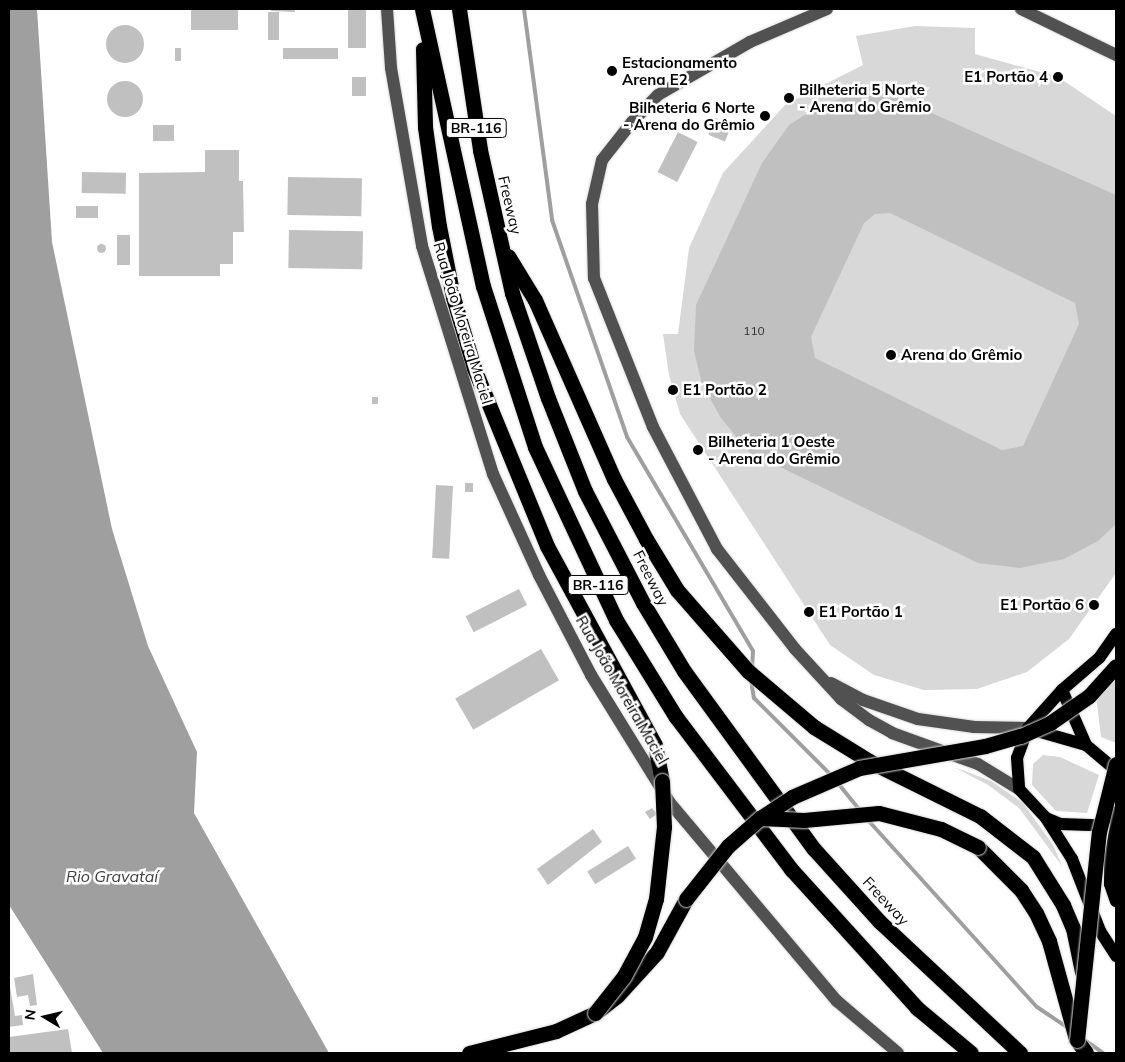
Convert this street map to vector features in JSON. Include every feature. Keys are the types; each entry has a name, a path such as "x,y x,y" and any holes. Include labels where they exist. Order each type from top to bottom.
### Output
{"highway":[{"name":"Freeway","path":"459,9 480,150 512,293 548,398 585,491 643,603 684,671 814,849 880,922 1020,1053"},
{"path":"422,10 425,128 439,226 453,297 474,368 547,546 655,745 662,781 664,827 656,899 645,937 624,976 595,1012"},
{"name":"BR-116","path":"422,10 482,286 536,447 588,566 616,620 676,717 791,869 917,1008 971,1053"},
{"path":"502,246 535,300 571,387 646,540 677,590 716,638 748,671 814,726 869,761 980,816 1006,834 1033,857 1050,879 1073,928 1084,987"},
{"path":"469,1053 556,1032 595,1012 632,982 657,952 686,899 708,868 760,818 792,797 859,768 986,746 1028,733 1050,723 1088,696 1116,666"},
{"path":"1072,1053 1081,1022 1099,832 1116,764"},
{"path":"760,818 804,820 879,813 941,828 978,847 1016,884 1036,913 1049,941 1076,1039 1086,1053"}],"main road":[{"path":"1116,634 1099,658 1062,690 1028,728 1017,758 1019,790 1046,818 1072,859 1100,932 1116,956"},
{"path":"1062,690 1086,745"},
{"path":"1028,728 1086,745 1116,770"},
{"path":"1046,818 1060,824 1097,825 1116,812"},
{"path":"1116,825 1110,858 1110,884 1116,901"}],"street":[{"name":"Rua João Moreira Maciel","path":"387,9 391,68 422,246 493,474 539,574 591,675 670,803 837,1001 898,1053"},
{"path":"827,9 750,42 658,96 632,122 602,160 592,204 594,278 652,427 717,549 816,674 869,720 892,733 978,764 1019,790"},
{"path":"1021,9 1116,55"},
{"path":"816,674 863,700 918,719 974,728 1028,728"}],"shaded area":[{"name":"Arena do Grêmio","path":"915,26 975,28 975,54 1058,77 1116,116 1116,573 1069,639 1027,672 977,689 924,690 874,675 830,645 680,414 669,375 663,334 678,334 689,248 723,173 786,104 863,65 856,36"},
{"path":"1116,669 1116,743 1101,737 1096,696"},
{"path":"1043,755 1060,757 1099,775 1087,813 1056,811 1032,785 1033,764"},
{"path":"954,767 991,781 1023,803 1053,845 1062,866 1019,808 988,785"}],"water":[{"name":"Rio Gravataí","path":"9,9 37,9 52,242 112,529 148,646 197,752 194,813 329,1053 103,1053 9,905"}],"building":[{"path":"191,9 238,9 238,30 191,30"},
{"path":"271,9 295,9 295,12 271,11"},
{"path":"348,9 366,9 366,48 348,48"},
{"path":"268,12 279,12 279,40 268,40"},
{"path":"125,25 138,31 144,44 138,57 125,63 112,57 106,44 112,31"},
{"path":"175,48 181,48 181,61 175,61"},
{"path":"283,48 338,48 338,59 283,59"},
{"path":"352,77 366,77 366,96 352,96"},
{"path":"125,81 132,82 138,86 142,92 142,106 138,112 132,116 125,117 118,116 112,112 108,106 107,99 108,92 112,86 118,82"},
{"name":"Arena do Grêmio","path":"854,95 898,98 1116,195 1116,524 1098,541 1064,559 1020,568 978,563 749,452 721,418 702,384 694,351 696,305 762,163 789,125 820,105","holes":["890,213 1075,303 1079,324 1023,446 1002,450 815,358 811,337 864,223 875,214"]},
{"path":"715,118 732,125 725,141 708,135"},
{"path":"153,125 174,125 174,141 153,141"},
{"path":"678,132 698,142 677,182 658,172"},
{"path":"205,150 239,150 239,181 243,181 244,232 233,232 233,264 220,264 220,276 139,276 139,173 205,172"},
{"path":"82,172 126,173 126,194 82,193"},
{"path":"288,177 362,178 361,216 287,215"},
{"path":"76,206 98,206 98,218 76,218"},
{"path":"289,230 363,231 362,269 288,268"},
{"path":"117,235 130,235 130,265 117,265"},
{"path":"101,243 106,248 101,253 96,248"},
{"path":"372,397 378,397 378,404 372,404"},
{"path":"465,483 473,483 473,492 465,492"},
{"path":"436,485 453,486 449,559 432,558"},
{"path":"519,589 527,605 474,632 466,616"},
{"path":"541,649 559,680 473,730 455,698"},
{"path":"652,808 657,814 650,819 645,812"},
{"path":"593,829 602,842 548,885 537,869"},
{"path":"628,846 636,859 595,884 587,871"},
{"path":"33,974 37,1005 30,1006 28,995 17,997 14,978"},
{"path":"9,981 15,1016 22,1015 23,1025 9,1027"},
{"path":"68,1029 72,1053 9,1053 9,1037"}],"waterway":[{"path":"524,9 552,220 627,437 753,651 752,668"},
{"path":"751,680 754,698 831,775"},
{"path":"837,782 860,810"},
{"path":"867,819 1037,1007 1068,1028"},
{"path":"1086,1041 1103,1053"}],"place":[{"name":"Estacionamento Arena E2","path":"612,71"},
{"name":"E1 Portão 4","path":"1058,77"},
{"name":"Bilheteria 5 Norte - Arena do Grêmio","path":"789,98"},
{"name":"Bilheteria 6 Norte - Arena do Grêmio","path":"765,116"},
{"name":"Arena do Grêmio","path":"891,355"},
{"name":"E1 Portão 2","path":"673,390"},
{"name":"Bilheteria 1 Oeste - Arena do Grêmio","path":"698,450"},
{"name":"E1 Portão 6","path":"1094,605"},
{"name":"E1 Portão 1","path":"809,612"}]}
